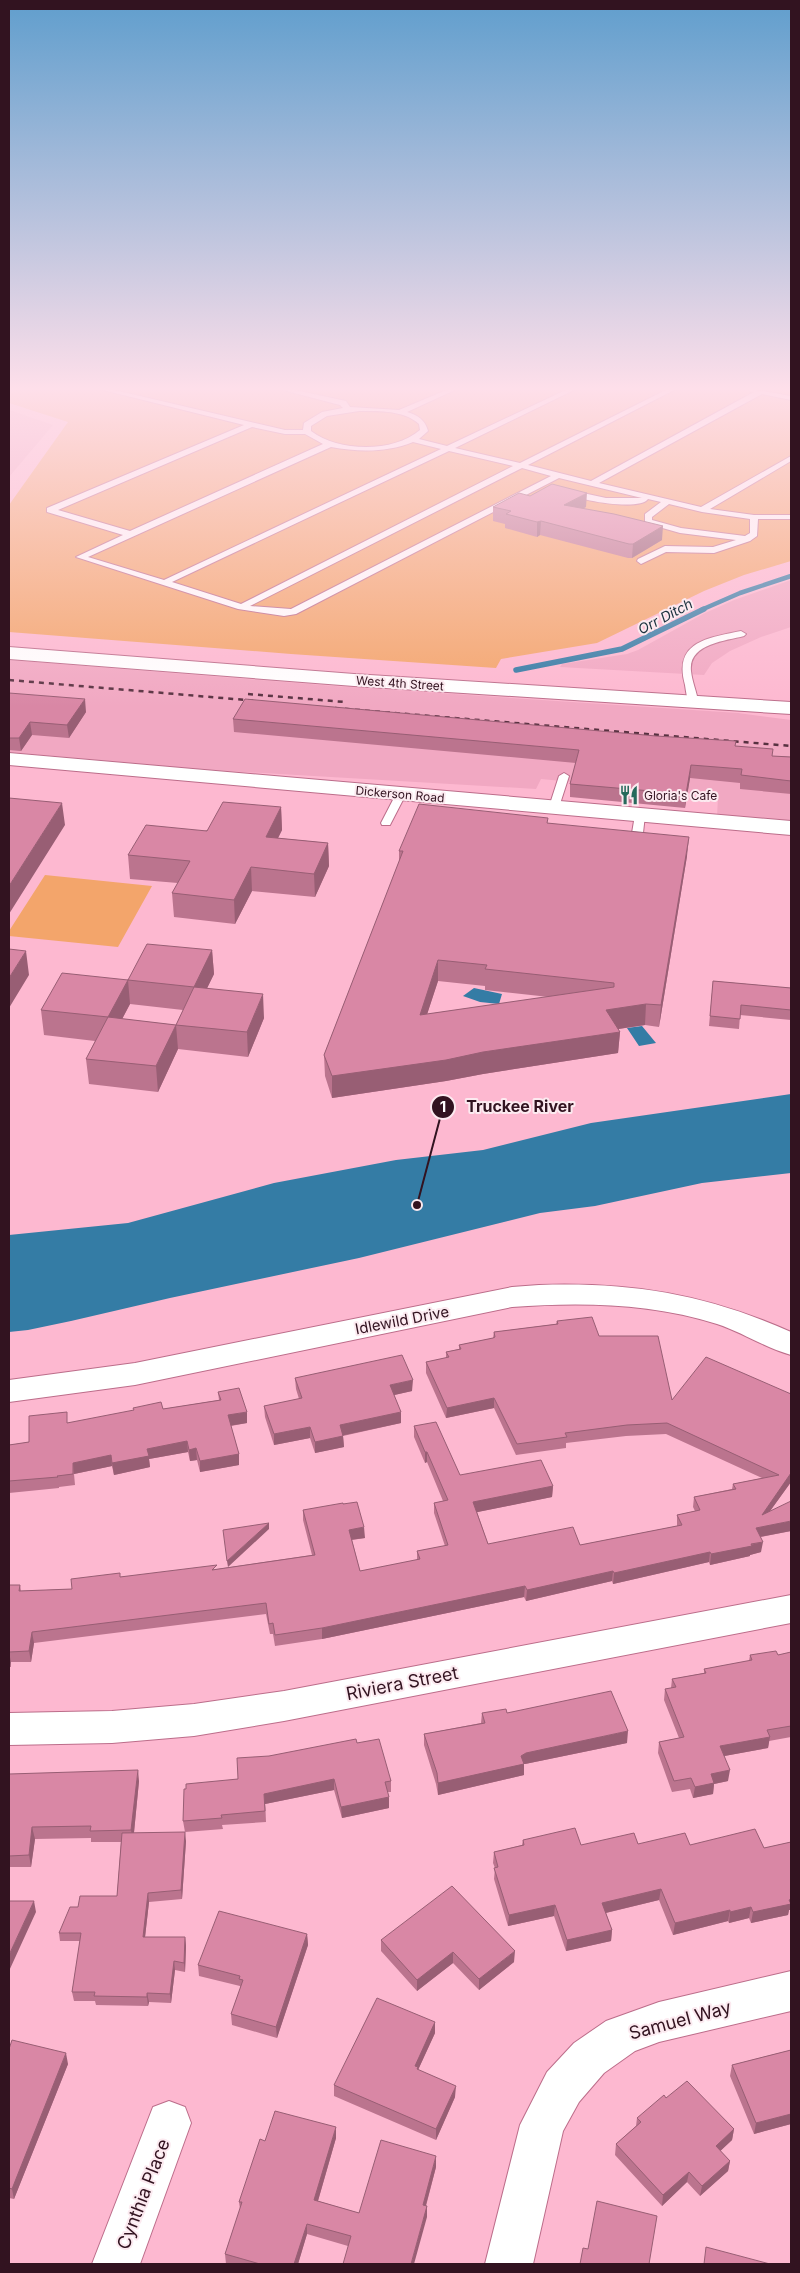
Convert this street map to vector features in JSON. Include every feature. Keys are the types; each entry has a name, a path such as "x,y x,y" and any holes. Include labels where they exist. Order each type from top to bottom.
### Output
{"street":[{"name":"West 4th Street","path":"9,640 293,664 692,694 791,708"},
{"name":"West 4th Street","path":"9,653 354,680 692,694 791,693"},
{"name":"Dickerson Road","path":"9,759 401,794 479,805 554,808 791,828"},
{"name":"Idlewild Drive","path":"9,1391 135,1374 512,1298 557,1294 611,1295 685,1305 728,1317 791,1344"},
{"name":"Riviera Street","path":"9,1729 112,1727 194,1720 284,1706 791,1609"},
{"name":"Samuel Way","path":"509,2264 542,2125 563,2087 589,2058 621,2036 659,2022 791,1991"},
{"name":"Cynthia Place","path":"116,2264 169,2123"}],"lane":[{"path":"85,495 50,510 130,534"},
{"path":"217,495 80,557 241,607 284,613 293,612 530,495"},
{"path":"164,583 348,495"},
{"path":"241,607 462,495"},
{"path":"580,495 585,498 630,502 653,498"},
{"path":"640,495 702,510 754,517 791,517"},
{"path":"702,510 728,495"},
{"path":"668,502 648,516 648,521 680,530 747,539"},
{"path":"641,561 665,549 714,550 747,539 754,534 754,517"},
{"path":"692,694 686,670 689,657 694,651 718,640 741,634"},
{"path":"554,808 564,776"},
{"path":"386,824 401,794"},
{"path":"616,840 636,842 640,815"}],"shaded area":[{"path":"16,495 791,495 791,561 744,575 704,591 597,643 501,659 496,668 291,654 9,632 9,505"},
{"path":"791,580 791,627 761,637 730,651 712,663 704,675 560,667 562,664 627,654 638,650 703,614 734,600"},
{"path":"9,660 334,686 738,713 791,720 791,823 717,818 718,796 541,779 536,789 209,770 9,752"},
{"path":"45,875 152,886 118,947 9,936 9,931"}],"water":[{"path":"474,988 502,994 499,1004 480,1002 463,996"},
{"path":"642,1026 656,1043 639,1046 627,1028"},
{"path":"791,1094 791,1173 702,1183 595,1206 540,1213 359,1258 71,1321 9,1332 9,1235 128,1223 274,1183 396,1160 483,1150 591,1123"}],"building":[{"path":"515,495 583,495 564,505 614,514 663,526 633,544 629,544 506,514 511,511 493,507"},
{"path":"9,693 85,699 67,725 30,722 19,738 9,738"},
{"path":"245,699 656,736 736,741 735,746 773,749 772,756 791,757 791,781 741,775 742,769 691,765 686,794 570,784 579,750 233,719"},
{"path":"9,798 62,803 9,886"},
{"path":"223,802 281,807 266,837 328,843 314,874 251,867 234,900 172,893 190,861 128,855 146,825 207,831"},
{"path":"419,804 548,818 547,823 689,837 661,1005 646,1004 606,1010 620,1032 332,1076 324,1055 403,851 399,851","holes":["438,960 487,965 485,969 614,983 614,987 420,1015"]},
{"path":"147,944 212,950 194,987 128,980"},
{"path":"9,949 26,951 9,978"},
{"path":"62,973 128,980 108,1017 41,1010"},
{"path":"713,981 791,988 791,1010 741,1005 740,1019 710,1016"},
{"path":"194,987 263,994 247,1032 176,1025"},
{"path":"108,1017 176,1025 156,1066 86,1059"},
{"path":"592,1317 599,1336 658,1336 672,1400 706,1357 791,1394 791,1473 762,1515 791,1501 791,1521 756,1528 763,1542 751,1544 752,1546 711,1554 710,1552 527,1590 525,1586 322,1628 275,1635 273,1623 269,1624 266,1603 32,1632 29,1651 9,1652 9,1585 20,1585 19,1591 72,1589 71,1579 120,1573 120,1577 217,1565 212,1570 315,1555 303,1510 357,1502 364,1527 349,1530 360,1571 420,1559 417,1551 448,1545 434,1503 448,1500 414,1426 436,1422 460,1475 541,1460 553,1486 473,1502 488,1544 573,1527 580,1545 682,1525 677,1515 700,1510 694,1497 736,1489 733,1484 779,1475 667,1423 627,1425 565,1433 567,1437 517,1444 494,1398 447,1408 426,1362 449,1357 446,1352 461,1349 459,1345 493,1338 495,1337 494,1332 558,1324 557,1321"},
{"path":"402,1355 413,1380 390,1385 401,1412 340,1425 343,1436 315,1442 310,1427 274,1434 264,1406 302,1398 295,1378"},
{"path":"239,1388 247,1412 228,1415 239,1454 200,1461 196,1448 189,1450 187,1441 147,1449 149,1456 112,1463 111,1455 73,1463 73,1474 9,1481 9,1445 29,1442 29,1416 67,1412 67,1423 134,1410 133,1408 161,1402 163,1409 221,1400 218,1392"},
{"path":"269,1523 227,1561 223,1530"},
{"path":"776,1651 778,1655 791,1652 791,1726 767,1730 770,1737 720,1746 730,1770 711,1774 714,1783 695,1787 691,1778 674,1781 659,1742 684,1737 665,1689 676,1687 672,1679 706,1673 704,1669 752,1660 750,1655"},
{"path":"611,1691 628,1731 526,1753 521,1756 524,1764 438,1783 437,1773 424,1734 485,1723 482,1713 506,1709 507,1713"},
{"path":"356,1739 357,1743 379,1739 391,1781 385,1782 389,1797 341,1807 334,1779 264,1794 265,1811 221,1815 222,1818 183,1821 184,1789 186,1789 186,1784 238,1779 237,1758 269,1756"},
{"path":"138,1770 131,1830 90,1831 91,1826 32,1827 29,1855 9,1856 9,1774"},
{"path":"575,1828 581,1845 634,1833 638,1844 685,1833 690,1845 755,1829 764,1848 791,1842 791,1899 789,1900 791,1904 753,1912 751,1907 730,1912 730,1910 675,1923 661,1889 602,1903 612,1930 567,1940 555,1905 509,1915 494,1868 498,1867 494,1852 524,1845 523,1840"},
{"path":"185,1832 181,1890 148,1893 143,1937 185,1937 184,1963 174,1961 170,1994 147,1993 147,1997 94,1996 95,1992 72,1992 81,1933 59,1933 70,1907 78,1907 80,1896 117,1896 122,1833"},
{"path":"452,1886 515,1951 479,1979 453,1952 417,1980 381,1940"},
{"path":"9,1901 34,1901 9,1955"},
{"path":"219,1911 307,1934 276,2027 231,2014 243,1980 239,1979 240,1976 198,1965"},
{"path":"377,1998 435,2022 415,2066 418,2067 417,2069 456,2086 436,2129 334,2085"},
{"path":"12,2040 66,2053 12,2189 9,2188 9,2049"},
{"path":"791,2050 791,2114 756,2123 732,2065"},
{"path":"687,2081 734,2129 716,2146 730,2161 702,2186 689,2172 663,2195 616,2144 641,2122 637,2118 664,2095 666,2098"},
{"path":"275,2111 336,2127 314,2200 359,2213 381,2140 436,2156 423,2205 427,2206 411,2264 343,2264 351,2236 307,2224 294,2264 260,2264 225,2254 242,2202 239,2202 260,2139 265,2141"},
{"path":"597,2201 657,2216 649,2264 580,2264 583,2248 588,2249"},
{"path":"706,2247 770,2264 704,2264"}],"waterway":[{"name":"Orr Ditch","path":"701,610 740,593 791,576"},
{"name":"Orr Ditch","path":"516,670 622,649 704,609"}],"railway":[{"path":"9,680 258,701"},
{"path":"248,694 345,702"},
{"path":"335,708 791,746"}],"place":[{"name":"Gloria's Cafe","path":"629,795"},
{"name":"Truckee River","path":"417,1205"}]}
